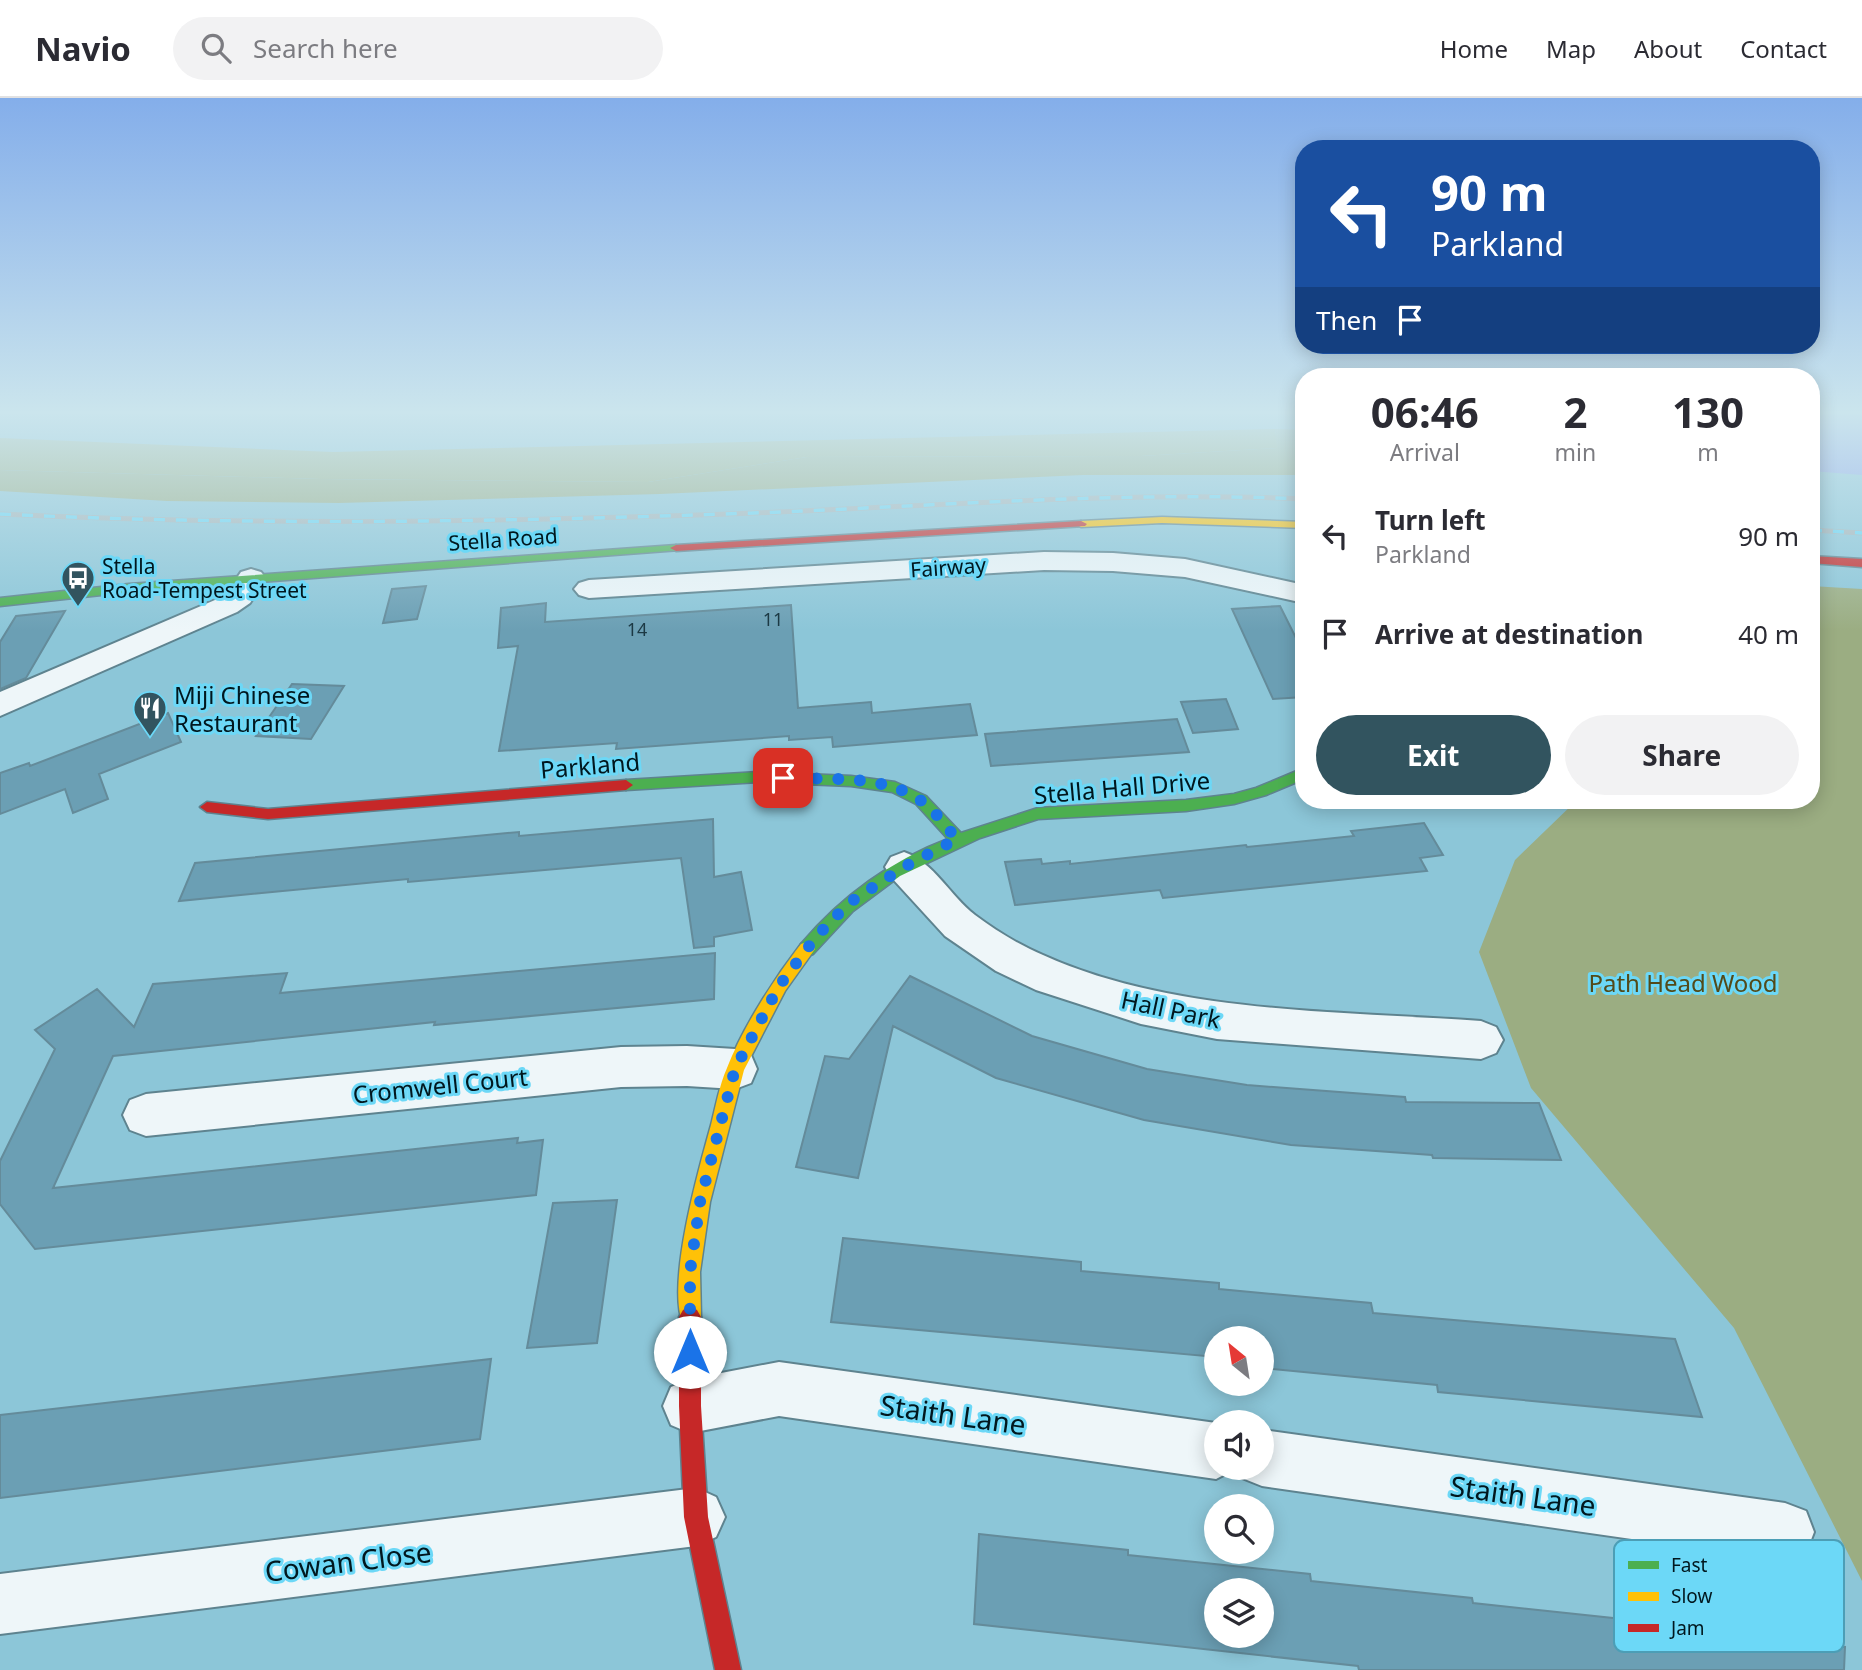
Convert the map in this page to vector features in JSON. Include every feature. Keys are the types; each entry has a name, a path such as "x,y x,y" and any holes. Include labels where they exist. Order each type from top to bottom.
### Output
{"street":[{"name":"Stella Road","path":"0,602 129,587 856,536 1162,520 1295,525"},
{"path":"1820,560 1862,563"},
{"name":"Fairway","path":"589,589 1044,561 1113,562 1185,568 1295,592"},
{"path":"0,705 226,606 239,597 251,578"},
{"name":"Parkland","path":"206,807 268,814 684,780 759,777 851,781 895,787 921,800 957,839"},
{"name":"Stella Hall Drive","path":"728,1670 696,1517 690,1406 690,1272 700,1202 735,1069 779,986 816,937 849,903 904,867 957,839 1039,813 1180,806 1234,799 1272,788 1295,777"},
{"name":"Hall Park","path":"904,867 959,925 1010,959 1051,978 1141,1006 1217,1021 1481,1040"},
{"name":"Cromwell Court","path":"146,1115 621,1068 687,1066 735,1069"},
{"name":"Staith Lane","path":"690,1406 779,1389 1204,1449"},
{"name":"Staith Lane","path":"1274,1460 1785,1532"},
{"name":"Cowan Close","path":"0,1604 696,1517"}],"green space":[{"path":"0,484 875,484 660,494 339,503 167,501 0,491"},
{"name":"Path Head Wood","path":"1820,587 1862,589 1862,1581 1844,1545 1844,1540 1841,1540 1734,1328 1531,1088 1479,952 1515,860 1568,809 1820,809"}],"building":[{"path":"426,586 417,619 383,623 392,589"},
{"path":"546,603 545,622 791,605 798,708 871,702 872,713 970,704 977,735 833,747 832,737 789,740 789,736 616,749 617,743 499,751 518,646 498,648 501,608"},
{"path":"1280,606 1295,636 1295,698 1273,699 1232,609"},
{"path":"65,611 26,678 0,689 0,642 16,616"},
{"path":"292,684 344,686 311,739 256,736"},
{"path":"1226,699 1238,729 1193,733 1181,702"},
{"path":"168,713 181,742 99,774 108,799 73,813 65,789 0,814 0,773 29,763 30,766"},
{"path":"1177,719 1189,752 991,766 985,734"},
{"path":"713,819 714,877 741,872 752,930 714,937 714,946 694,948 681,858 408,882 408,879 179,901 195,863 519,832 519,836"},
{"path":"1424,823 1443,855 1420,858 1427,871 1163,898 1160,890 1015,905 1005,862 1041,859 1042,864 1070,861 1070,864 1354,836 1351,831"},
{"path":"715,953 714,999 434,1025 435,1022 113,1056 53,1188 518,1138 517,1143 543,1140 536,1195 35,1249 0,1204 0,1161 55,1049 35,1030 97,989 134,1027 153,984 287,973 280,993"},
{"path":"910,976 1032,1036 1147,1069 1247,1085 1405,1097 1406,1102 1539,1103 1561,1160 1433,1158 1432,1155 1291,1145 1144,1120 996,1078 893,1026 858,1178 796,1167 825,1056 849,1059"},
{"path":"617,1200 597,1343 527,1348 553,1203"},
{"path":"843,1238 1081,1262 1081,1271 1219,1283 1219,1289 1371,1303 1373,1313 1675,1339 1702,1417 1438,1392 1437,1385 1274,1369 1274,1326 1204,1326 1204,1356 831,1322"},
{"path":"491,1359 480,1439 0,1498 0,1415"},
{"path":"979,1534 1128,1550 1128,1555 1310,1574 1311,1581 1472,1598 1473,1603 1614,1618 1614,1652 1844,1652 1845,1647 1844,1670 1359,1670 1358,1666 974,1624"}],"railway":[{"path":"0,514 282,521 565,519 1097,498 1295,499"},
{"path":"1820,531 1862,533"}],"traffic: fast":[{"path":"0,602 129,588 676,548"},
{"path":"626,785 759,777 851,781 895,787 921,800 957,839"},
{"path":"807,949 847,906 870,888 920,858 974,834 1038,814 1162,808 1234,799 1295,777"}],"traffic: slow":[{"path":"1081,524 1162,520 1295,525"},
{"path":"690,1317 690,1272 700,1202 735,1069 779,986 807,949"}],"traffic: jam":[{"path":"676,548 1081,524"},
{"path":"1820,560 1862,563"},
{"path":"207,807 268,814 626,785"},
{"path":"690,1317 690,1406 696,1517 728,1670"}],"place":[{"name":"Stella Road-Tempest Street","path":"78,608"},
{"name":"Miji Chinese Restaurant","path":"150,738"}],"route":[{"path":"690,1352 690,1272 700,1202 735,1069 779,986 816,937 849,903 904,867 957,839 921,800 895,787 851,781 783,778"}]}
